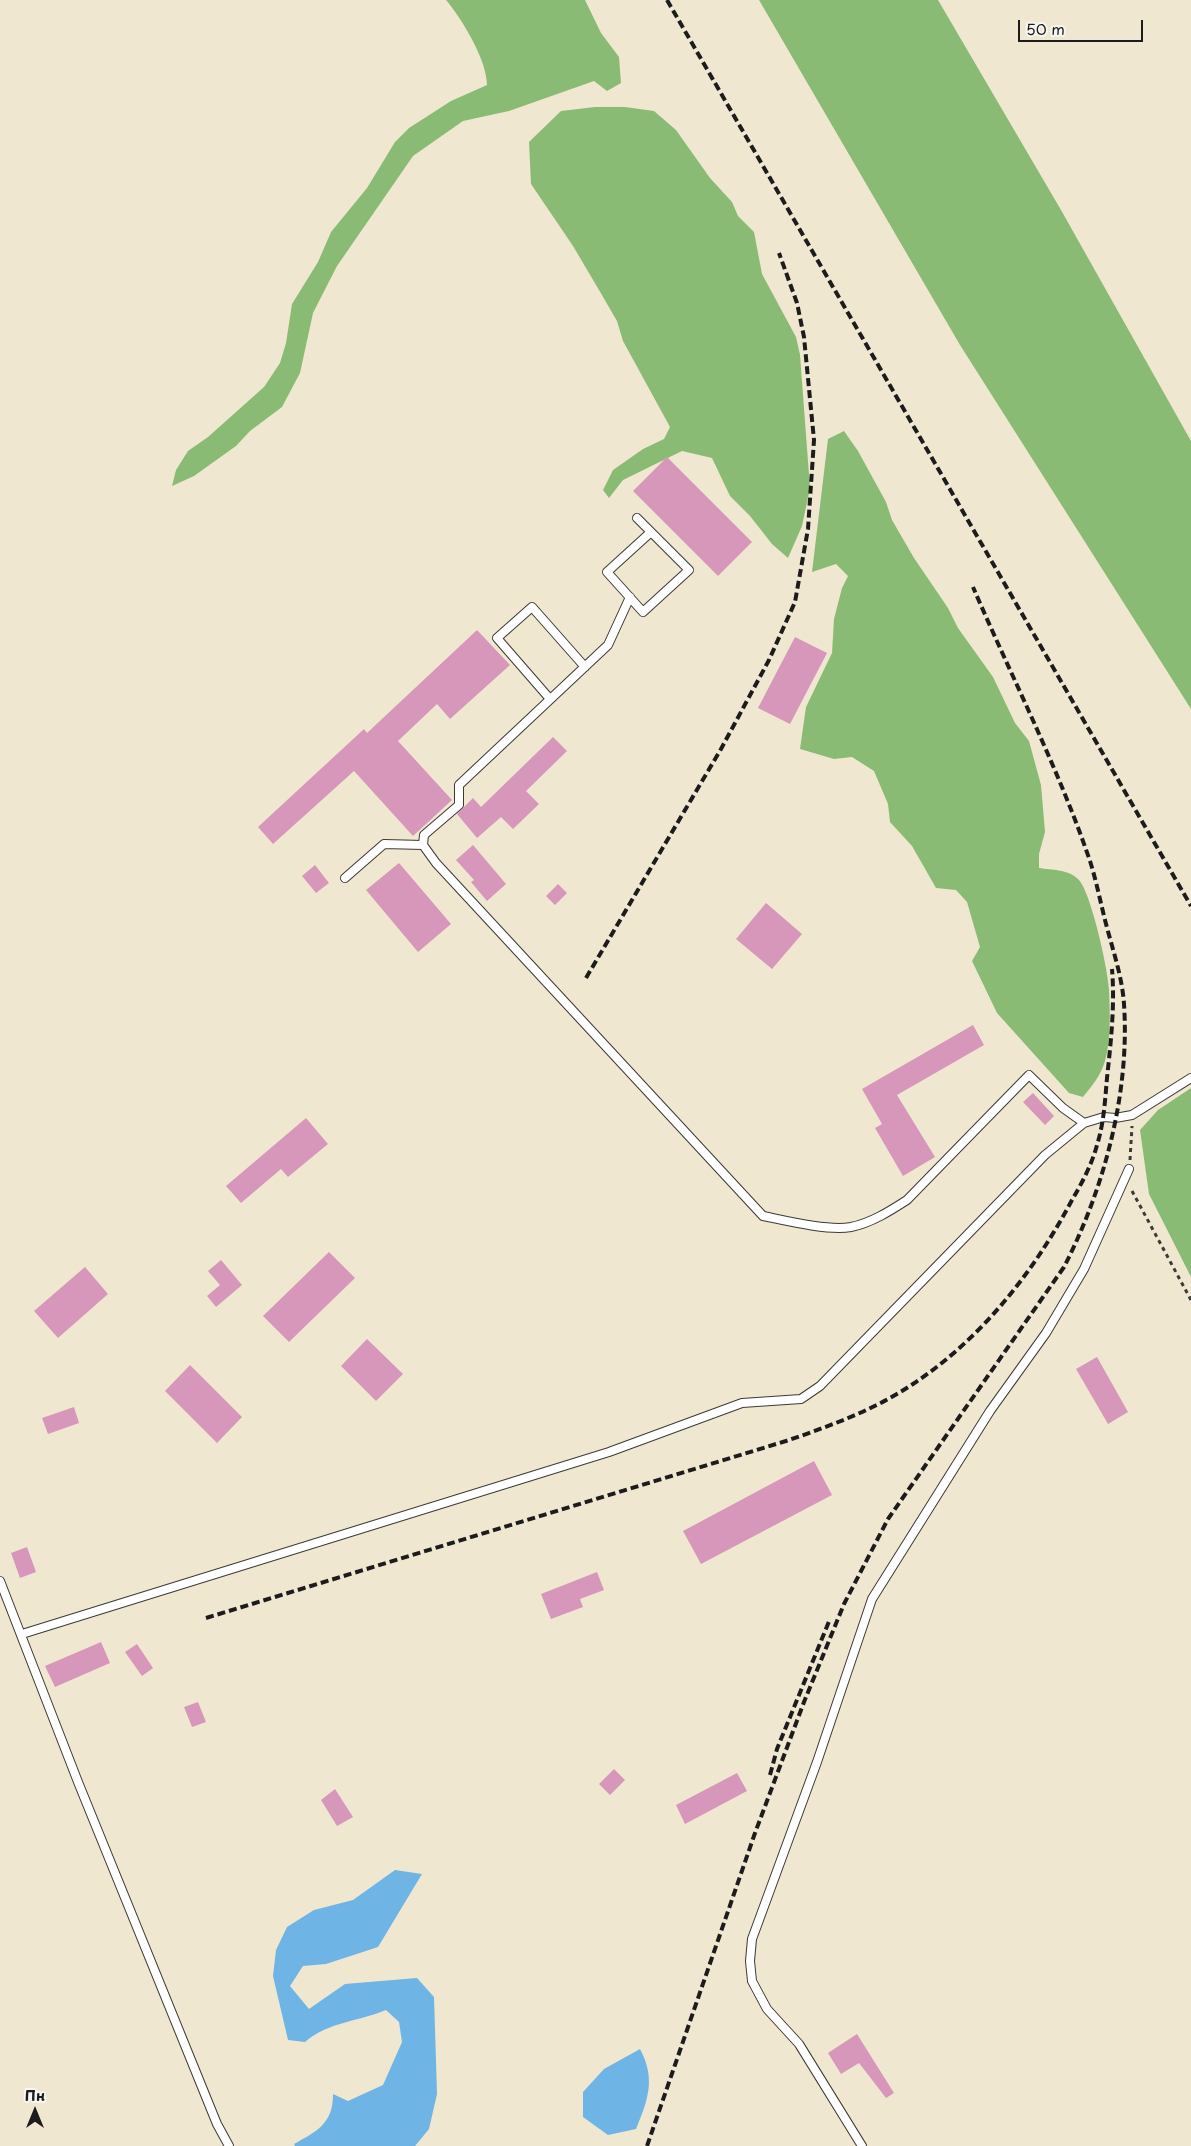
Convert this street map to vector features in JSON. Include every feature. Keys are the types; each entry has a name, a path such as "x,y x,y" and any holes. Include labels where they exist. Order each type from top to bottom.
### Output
{"lane":[{"path":"637,518 651,532 689,570 643,612 607,572 651,532"},
{"path":"630,597 608,645 459,784 459,805 424,835 422,845 436,863 763,1216 804,1225 851,1227 885,1214 907,1200 1029,1075 1063,1108 1084,1124"},
{"path":"550,699 496,638 532,607 585,667"},
{"path":"344,878 384,844 422,845"},
{"path":"22,1634 609,1452 742,1403 801,1399 820,1386 1045,1155 1084,1124 1104,1116 1115,1118 1132,1115 1191,1078"},
{"path":"862,2146 799,2044 767,2009 752,1981 750,1961 752,1939 817,1762 872,1599 990,1411 1046,1333 1084,1269 1129,1169"},
{"path":"0,1581 78,1782 217,2124 229,2146"}],"path":[{"path":"1132,1115 1129,1169 1133,1195 1191,1300"}],"green space":[{"path":"446,0 585,0 601,33 619,57 621,83 607,91 594,81 509,111 463,121 413,156 337,266 313,313 300,373 282,407 250,431 236,446 194,476 172,486 176,470 188,451 208,437 264,387 280,363 286,343 292,304 318,262 331,232 367,188 395,142 409,128 451,101 487,85 483,64 473,40"},
{"path":"759,0 938,0 1061,210 1191,441 1191,709 960,345"},
{"path":"595,107 625,107 654,111 676,130 710,178 732,202 738,216 754,232 762,274 796,337 800,355 810,488 802,526 788,558 772,544 750,516 730,496 712,458 682,451 623,480 609,498 603,490 613,470 643,449 664,439 670,427 623,341 617,321 573,246 531,184 529,142 561,111"},
{"path":"844,431 858,451 886,502 892,520 914,558 948,608 958,628 993,677 1015,723 1029,741 1041,785 1045,832 1039,854 1039,868 1060,871 1075,876 1084,888 1089,900 1108,979 1110,1025 1107,1053 1103,1066 1096,1080 1083,1097 1069,1093 997,1013 972,961 980,947 967,902 956,890 936,888 912,846 890,822 888,804 874,771 852,757 834,759 800,749 806,707 832,653 834,619 842,588 848,576 836,564 812,572 828,439"},
{"path":"1191,1088 1191,1277 1149,1194 1140,1130 1158,1110"}],"water":[{"path":"395,1870 422,1874 378,1947 326,1964 303,1966 290,1986 309,2009 345,1984 417,1978 434,1997 437,2094 429,2129 415,2146 295,2146 294,2144 310,2135 327,2120 333,2094 348,2101 383,2085 402,2042 399,2022 386,2010 334,2026 305,2042 288,2040 273,1976 276,1950 287,1927 314,1910 353,1900"},
{"path":"640,2049 648,2070 649,2080 647,2099 636,2129 608,2135 583,2117 583,2092 604,2069"}],"building":[{"path":"667,457 752,542 718,576 633,491"},
{"path":"477,630 510,665 450,719 437,704 398,741 452,800 413,836 354,771 273,844 258,827 364,729 367,733"},
{"path":"795,637 827,653 790,724 758,708"},
{"path":"553,737 567,751 526,791 539,804 513,829 501,817 477,838 457,814 473,798 481,807"},
{"path":"473,845 506,884 487,901 471,882 474,880 456,860"},
{"path":"399,863 451,924 418,952 366,890"},
{"path":"315,865 329,883 316,893 302,876"},
{"path":"558,884 567,893 555,905 546,896"},
{"path":"766,903 802,934 772,969 736,939"},
{"path":"973,1025 984,1045 897,1095 935,1157 903,1176 875,1128 882,1124 862,1089"},
{"path":"1033,1093 1054,1116 1045,1125 1023,1102"},
{"path":"306,1118 328,1144 288,1177 281,1169 241,1203 226,1186"},
{"path":"329,1252 355,1278 289,1342 263,1316"},
{"path":"221,1260 242,1285 216,1307 207,1296 220,1285 208,1271"},
{"path":"85,1267 108,1294 58,1338 34,1311"},
{"path":"367,1339 403,1374 376,1401 341,1366"},
{"path":"1097,1357 1128,1412 1108,1424 1076,1369"},
{"path":"190,1365 242,1417 217,1443 165,1391"},
{"path":"74,1407 79,1423 48,1434 42,1418"},
{"path":"814,1461 832,1495 701,1564 683,1531"},
{"path":"27,1547 36,1572 20,1578 11,1553"},
{"path":"597,1572 604,1590 580,1599 583,1607 551,1619 541,1594"},
{"path":"101,1642 110,1663 55,1687 45,1666"},
{"path":"137,1644 153,1668 142,1676 125,1652"},
{"path":"198,1702 206,1722 192,1727 184,1707"},
{"path":"614,1769 625,1780 610,1795 599,1784"},
{"path":"737,1773 747,1791 685,1824 676,1805"},
{"path":"335,1789 353,1817 337,1826 321,1800"},
{"path":"857,2034 894,2093 886,2098 859,2063 841,2074 828,2053"}],"railway":[{"path":"667,0 1191,906"},
{"path":"586,978 721,749 769,660 795,602 808,529 814,440 804,337 797,303 779,253"},
{"path":"647,2146 755,1833 804,1702 844,1604 888,1519 1064,1267 1091,1206 1111,1140 1123,1072 1125,1038 1123,993 1116,962 1092,868 1064,791 973,587"},
{"path":"206,1618 786,1441 867,1410 913,1384 961,1346 1004,1302 1041,1253 1086,1173 1099,1137 1104,1112 1112,1023 1112,969"},
{"path":"770,1775 777,1749 830,1619"}]}
